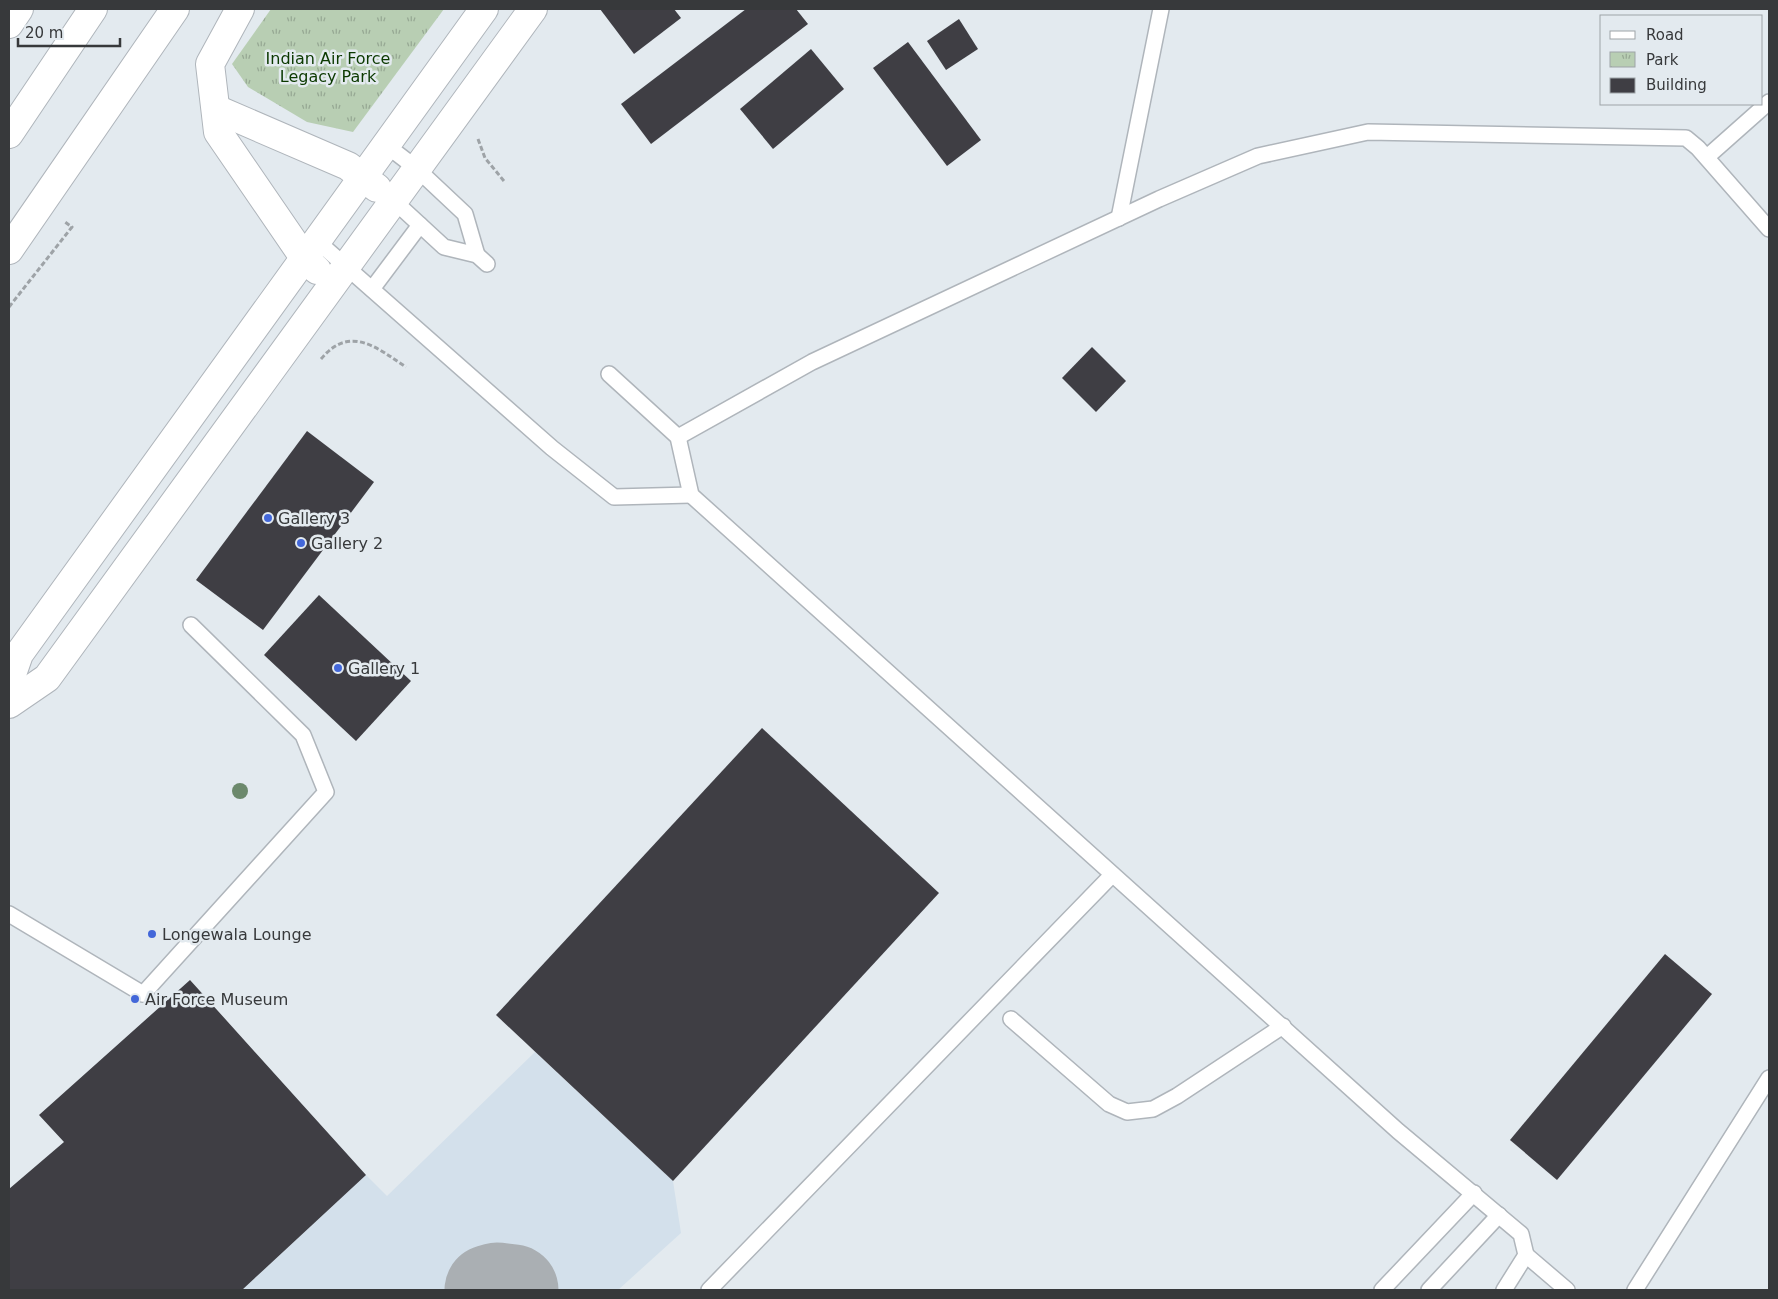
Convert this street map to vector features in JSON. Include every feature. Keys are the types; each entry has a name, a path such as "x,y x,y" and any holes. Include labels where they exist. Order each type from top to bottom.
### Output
{"street":[{"path":"9,24 19,9"},
{"path":"9,134 93,9"},
{"path":"9,250 175,9"},
{"path":"240,9 210,64 218,132 311,250 341,276"},
{"path":"9,683 19,654 484,9"},
{"path":"9,704 47,678 341,276 416,168 533,9"},
{"path":"216,109 348,166 393,200"}],"lane":[{"path":"1119,218 1161,9"},
{"path":"1707,157 1769,102"},
{"path":"678,437 812,362 1119,218 1258,156 1368,132 1668,136 1686,138 1707,157 1769,229"},
{"path":"386,145 416,168 465,214 482,259 444,247 393,200"},
{"path":"372,289 420,225"},
{"path":"341,276 372,289 552,448 614,498 691,495"},
{"path":"609,374 678,437 691,495 1398,1131 1521,1234 1526,1255 1567,1290"},
{"path":"9,914 142,994 326,792 303,735 191,624"},
{"path":"708,1290 1112,875"},
{"path":"1011,1019 1109,1104 1127,1112 1153,1109 1177,1096 1283,1026"},
{"path":"1634,1290 1769,1078"},
{"path":"1382,1290 1474,1193"},
{"path":"1430,1290 1499,1215"},
{"path":"1504,1290 1526,1255"}],"shaded area":[{"path":"535,1052 673,1181 681,1233 618,1290 242,1290 366,1175 387,1196"}],"green space":[{"name":"Indian Air Force Legacy Park","path":"271,9 444,9 353,132 307,122 248,87 232,64"}],"building":[{"path":"600,9 674,9 681,18 634,54"},
{"path":"746,9 796,9 808,24 651,144 621,104"},
{"path":"959,19 978,49 946,70 927,41"},
{"path":"908,42 981,140 947,166 873,68"},
{"path":"811,49 844,89 773,149 740,109"},
{"path":"1092,347 1126,381 1096,412 1062,378"},
{"path":"307,431 374,482 263,630 196,580"},
{"name":"Gallery 1","path":"319,595 411,681 356,741 264,655"},
{"path":"762,728 939,893 673,1181 496,1015"},
{"path":"1665,954 1712,994 1557,1180 1510,1140"},
{"path":"190,980 366,1175 242,1290 9,1290 9,1189 64,1142 39,1115"}],"taxiway":[{"path":"490,1290 497,1288 513,1290"}],"place":[{"name":"Gallery 3","path":"268,518"},
{"name":"Gallery 2","path":"301,543"},
{"name":"Gallery 1","path":"338,668"},
{"name":"Longewala Lounge","path":"152,934"},
{"name":"Air Force Museum","path":"135,999"}]}
